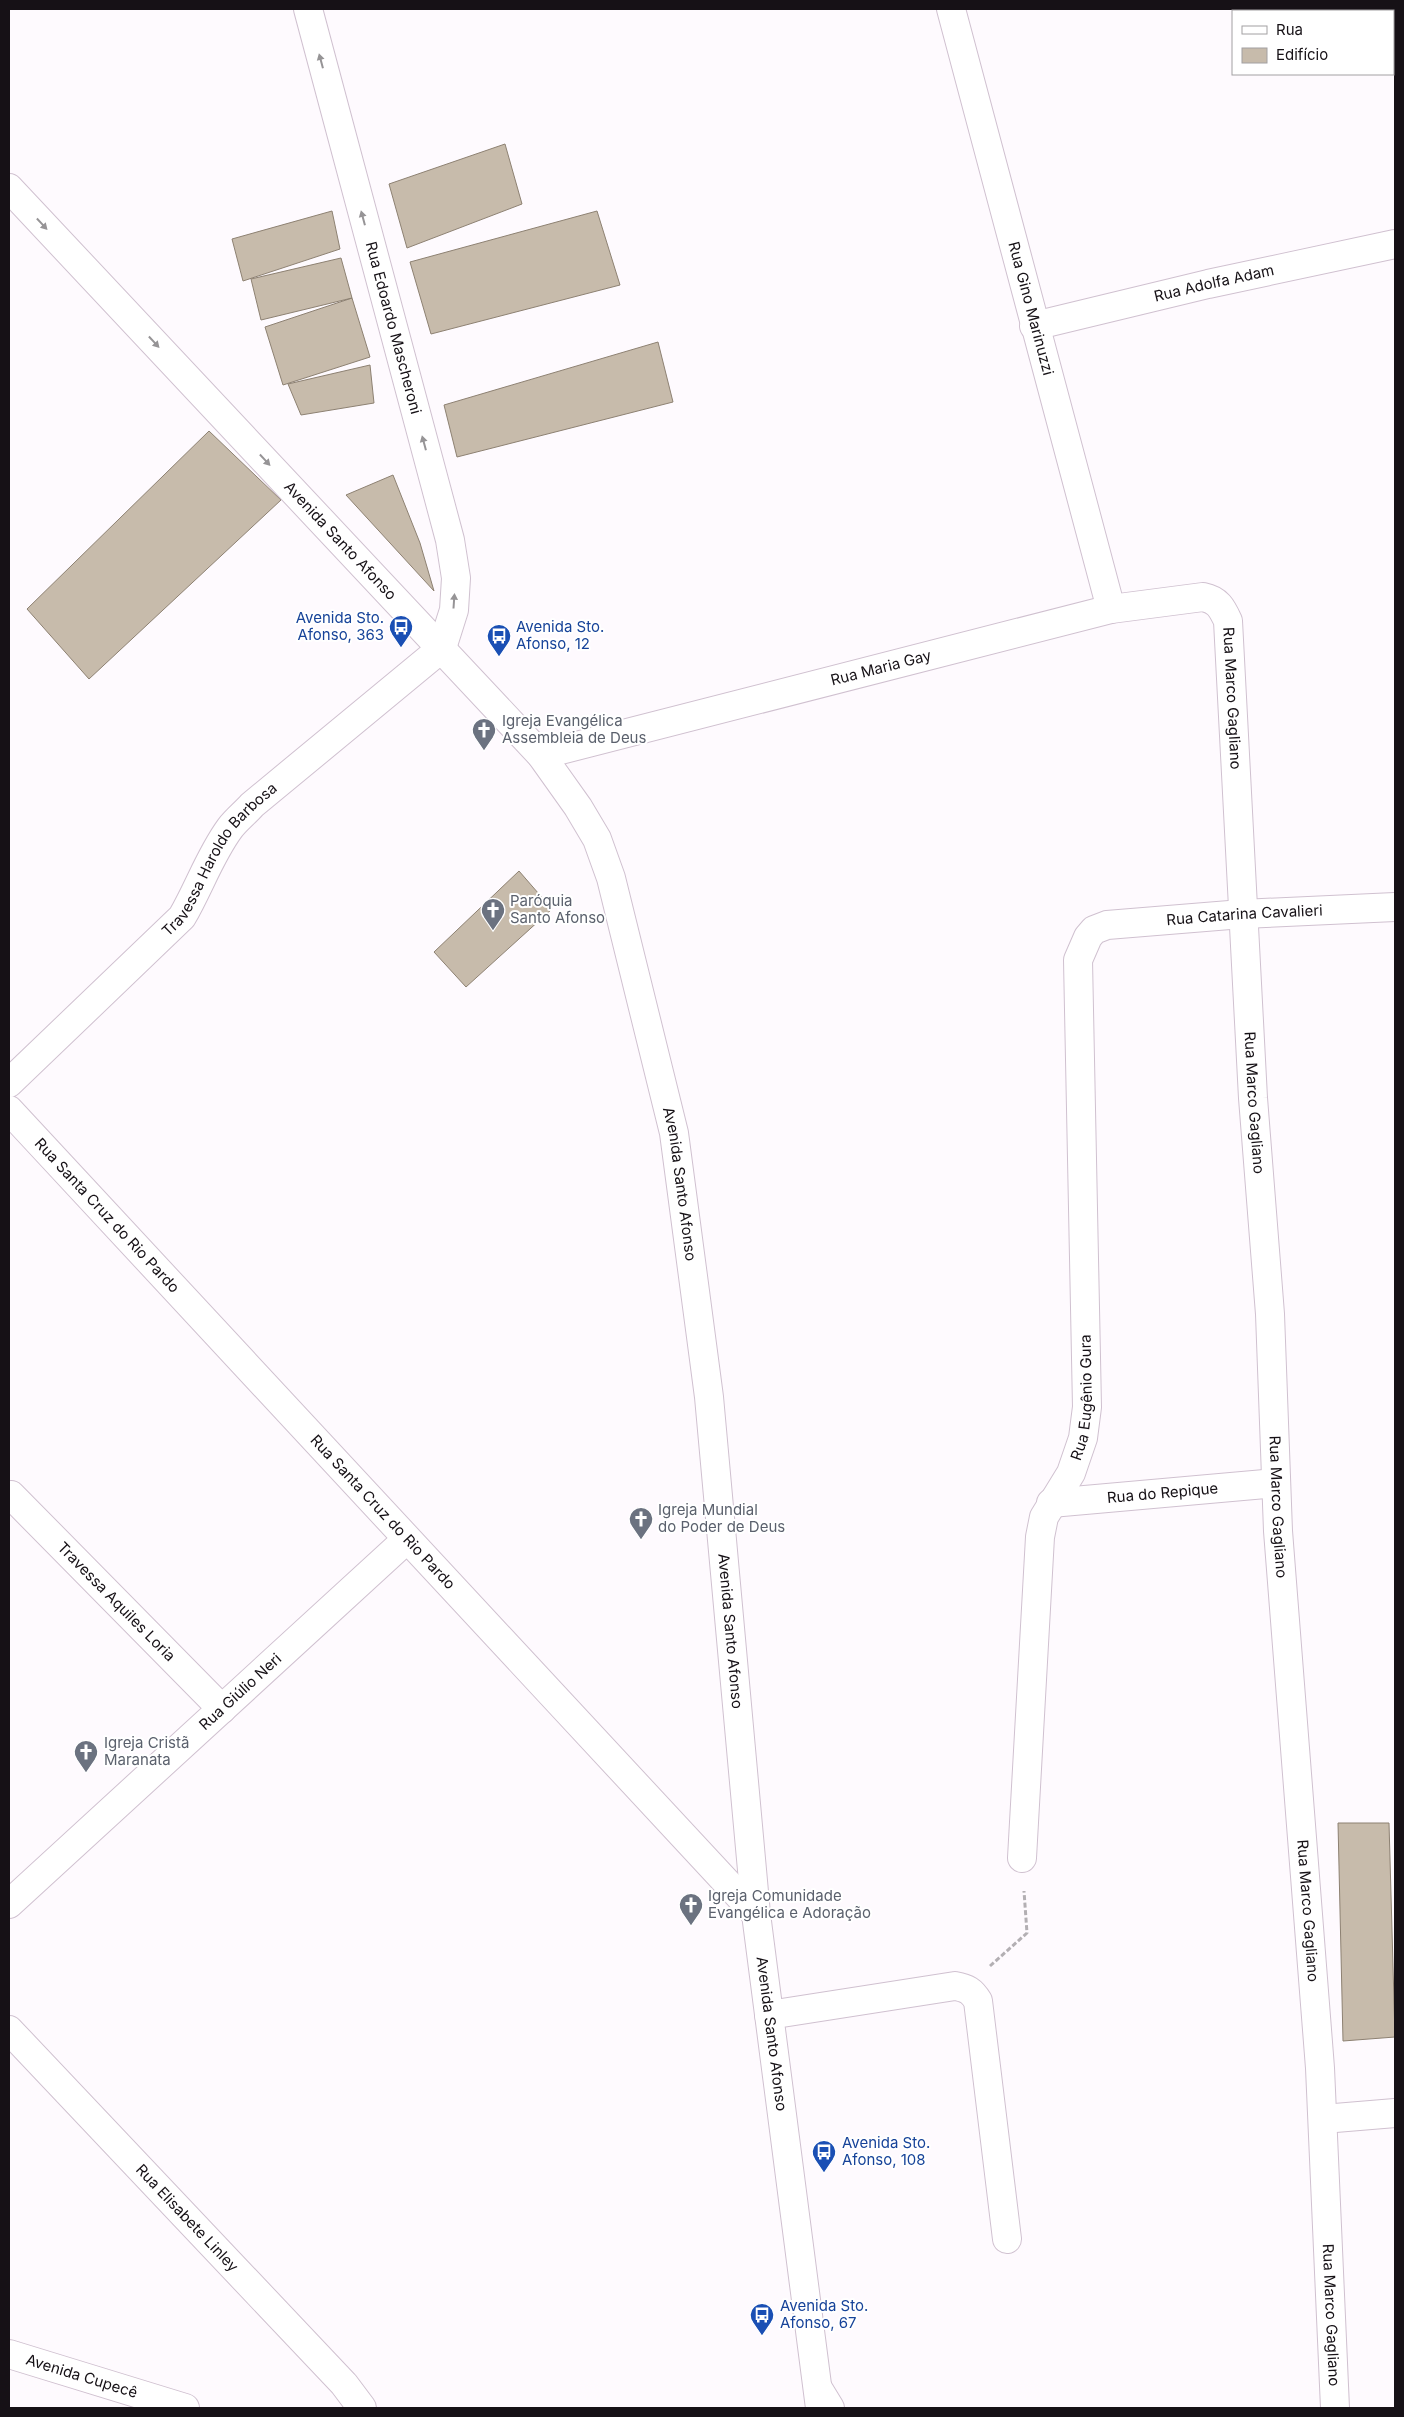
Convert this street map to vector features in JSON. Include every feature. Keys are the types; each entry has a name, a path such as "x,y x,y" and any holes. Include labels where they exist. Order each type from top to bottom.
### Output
{"street":[{"name":"Rua Edoardo Mascheroni","path":"308,9 450,540 456,578 454,610 442,648"},
{"name":"Rua Gino Marinuzzi","path":"951,9 1034,326 1112,609"},
{"name":"Avenida Santo Afonso","path":"9,188 541,755 578,807 597,839 612,878 674,1132 709,1397 756,1914 823,2402"},
{"name":"Rua Adolfa Adam","path":"1034,326 1208,284 1395,244"},
{"name":"Rua Maria Gay","path":"541,755 1112,609 1203,597 1214,599 1222,607"},
{"name":"Rua Marco Gagliano","path":"1222,607 1228,621 1253,1098 1270,1314 1278,1531 1323,2119 1335,2408"},
{"name":"Travessa Haroldo Barbosa","path":"9,1083 182,917 226,835 252,805 442,648"},
{"name":"Rua Catarina Cavalieri","path":"1094,930 1107,924 1242,914 1388,907"},
{"name":"Rua Eugênio Gura","path":"1022,1858 1040,1537 1044,1517 1071,1473 1083,1438 1087,1407 1078,960 1082,946 1094,930"},
{"name":"Rua Santa Cruz do Rio Pardo","path":"9,1110 406,1540 756,1914"},
{"name":"Rua do Repique","path":"1051,1503 1276,1483"},
{"name":"Travessa Aquiles Loria","path":"11,1495 222,1709"},
{"name":"Rua Giúlio Neri","path":"9,1904 406,1540"},
{"path":"769,2015 955,1986 966,1988 974,1993 978,2001 1007,2239"},
{"name":"Rua Elisabete Linley","path":"9,2030 344,2384 362,2408"},
{"path":"1323,2119 1395,2113"},
{"name":"Avenida Cupecê","path":"9,2354 184,2408"}],"path":[{"path":"966,1988 1027,1933 1022,1858"}],"building":[{"path":"505,144 522,204 407,248 389,184"},
{"path":"332,211 340,249 243,281 232,239"},
{"path":"597,211 620,285 431,334 410,262"},
{"path":"341,258 352,298 261,320 251,279"},
{"path":"352,298 370,357 283,385 265,327"},
{"path":"658,342 673,402 457,457 444,405"},
{"path":"370,365 374,403 301,415 288,384"},
{"path":"209,431 281,500 89,679 27,609"},
{"path":"393,475 420,543 434,591 346,495"},
{"name":"Paróquia Santo Afonso","path":"519,871 552,909 466,987 434,952"},
{"path":"1338,1823 1389,1823 1395,2037 1343,2041"}],"place":[{"name":"Avenida Sto. Afonso, 363","path":"401,648"},
{"name":"Avenida Sto. Afonso, 12","path":"499,657"},
{"name":"Igreja Evangélica Assembleia de Deus","path":"484,751"},
{"name":"Paróquia Santo Afonso","path":"493,931"},
{"name":"Igreja Mundial do Poder de Deus","path":"641,1540"},
{"name":"Igreja Cristã Maranata","path":"86,1773"},
{"name":"Igreja Comunidade Evangélica e Adoração","path":"691,1926"},
{"name":"Avenida Sto. Afonso, 108","path":"824,2173"},
{"name":"Avenida Sto. Afonso, 67","path":"762,2336"}]}
